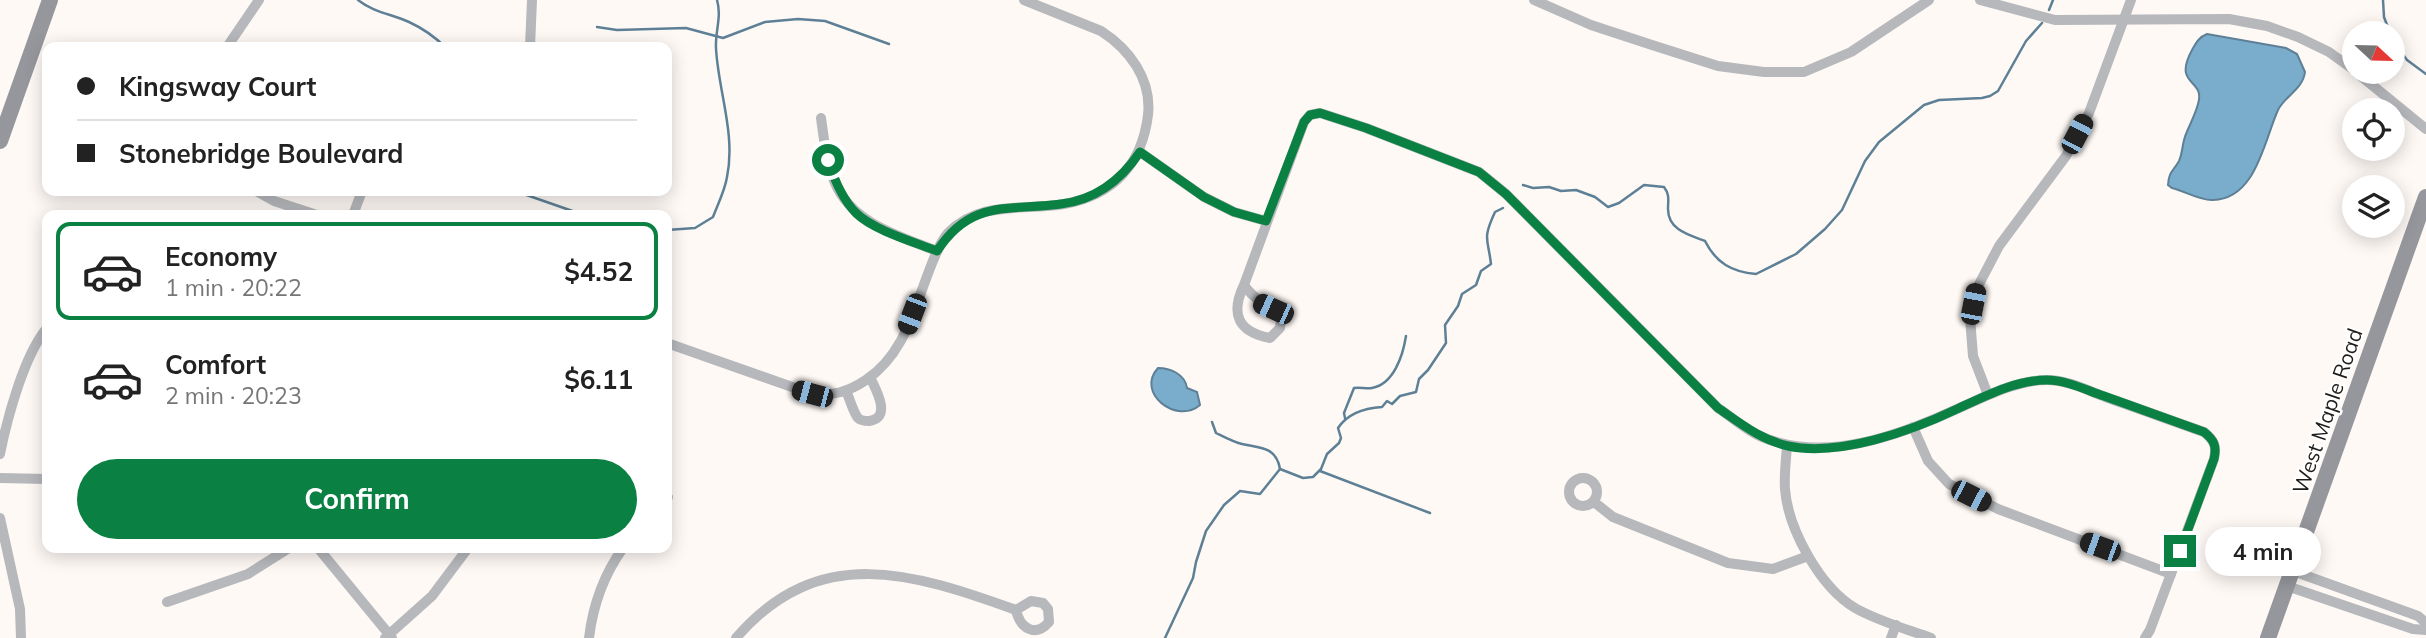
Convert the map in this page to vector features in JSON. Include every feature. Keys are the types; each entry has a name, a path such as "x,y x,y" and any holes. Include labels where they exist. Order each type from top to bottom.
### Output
{"main road":[{"path":"0,141 50,0"},
{"name":"West Maple Road","path":"2268,638 2426,197"}],"street":[{"path":"530,42 532,0"},
{"path":"672,345 804,392 831,396 846,391 879,371 900,345 937,251 948,234 963,221 993,208 1063,204 1083,199 1118,180 1140,152 1146,128 1149,105 1141,74 1130,56 1111,37 1024,0"},
{"path":"1534,0 1591,25 1718,66 1764,72 1804,72 1851,51 1929,0"},
{"path":"1980,0 2054,20 2229,19 2267,26 2329,52 2342,62"},
{"path":"1989,395 1973,356 1970,317 1976,290 2000,246 2066,156 2089,113 2132,0"},
{"path":"230,42 254,2"},
{"path":"2371,84 2426,130"},
{"path":"1244,285 1259,303 1273,309 1281,319 1280,328 1270,338 1250,332 1239,319 1237,303 1304,122 1315,113 1366,128 1479,172 1513,201 1718,408 1759,436 1787,446 1805,448 1851,445 1913,427 2025,383 2049,380 2072,384 2204,432 2212,439 2216,449 2214,459 2145,638"},
{"path":"821,118 835,185 857,214 889,232 937,251"},
{"path":"1140,152 1204,197 1234,212 1266,221"},
{"path":"265,196 302,210"},
{"path":"0,454 5,427 23,374 42,334"},
{"path":"846,391 859,418 865,421 875,419 882,401 870,377"},
{"path":"1913,427 1928,461 1949,484 1998,509 2171,574"},
{"path":"1787,446 1785,490 1792,521 1808,556 1837,594 1856,608 1931,638"},
{"path":"0,478 42,479"},
{"path":"1594,502 1613,517 1728,563 1773,569 1808,556"},
{"path":"0,518 20,609 21,638"},
{"path":"167,602 248,574 281,553"},
{"path":"321,553 389,637 432,596 464,553"},
{"path":"589,638 593,610 604,578 620,553"},
{"path":"736,638 762,611 797,588 813,582 858,575 908,576 928,580 1016,610"},
{"path":"2290,579 2418,616 2426,623"},
{"path":"2290,579 2413,629 2426,630"},
{"path":"1891,638 1896,625"}],"water":[{"path":"2207,34 2286,48 2297,54 2305,72 2301,83 2278,110 2263,152 2249,179 2228,197 2213,200 2168,185 2198,104 2198,90 2187,76 2187,62 2196,43"},
{"path":"1158,368 1167,369 1180,376 1187,388 1197,392 1200,405 1191,410 1180,411 1162,403 1155,396 1152,387 1152,378"}],"waterway":[{"path":"358,0 376,10 414,24 440,42"},
{"path":"672,230 695,228 713,217 726,182 729,145 717,64 717,0"},
{"path":"2049,10 2053,0"},
{"path":"2383,0 2386,21"},
{"path":"597,27 617,30 686,28 723,38 765,22 798,19 825,21 889,44"},
{"path":"1523,185 1561,191 1576,190 1595,197 1608,207 1619,203 1644,185 1664,187 1668,195 1669,216 1675,227 1705,241 1714,255 1726,265 1756,274 1796,254 1825,229 1842,210 1865,161 1879,142 1924,105 1939,100 1982,98 1998,91 2026,41 2042,23"},
{"path":"2405,57 2426,74"},
{"path":"529,196 570,210"},
{"path":"1280,469 1303,478 1313,477 1321,469 1327,454 1339,443 1341,438 1338,428 1347,419 1363,410 1382,407 1387,401 1392,404 1400,396 1416,392 1419,379 1446,343 1445,325 1458,306 1462,294 1476,285 1481,271 1491,264 1487,234 1495,212 1503,208"},
{"path":"1345,418 1344,413 1354,388 1380,385 1392,375 1403,352 1406,336"},
{"path":"1212,422 1216,433 1235,442 1271,452 1280,469"},
{"path":"1165,638 1193,578 1206,531 1224,505 1240,491 1260,494 1280,469"},
{"path":"1320,471 1430,513"}],"route":[{"path":"828,160 835,185 857,214 889,232 937,251 948,234 963,221 993,208 1063,204 1101,191 1118,180 1140,152 1204,197 1234,212 1266,221 1304,122 1310,115 1320,113 1479,172 1506,194 1568,255 1718,408 1759,436 1787,446 1805,448 1851,445 1926,423 1989,395 2025,383 2049,380 2072,384 2204,432 2212,439 2216,449 2214,459 2180,551"}]}
